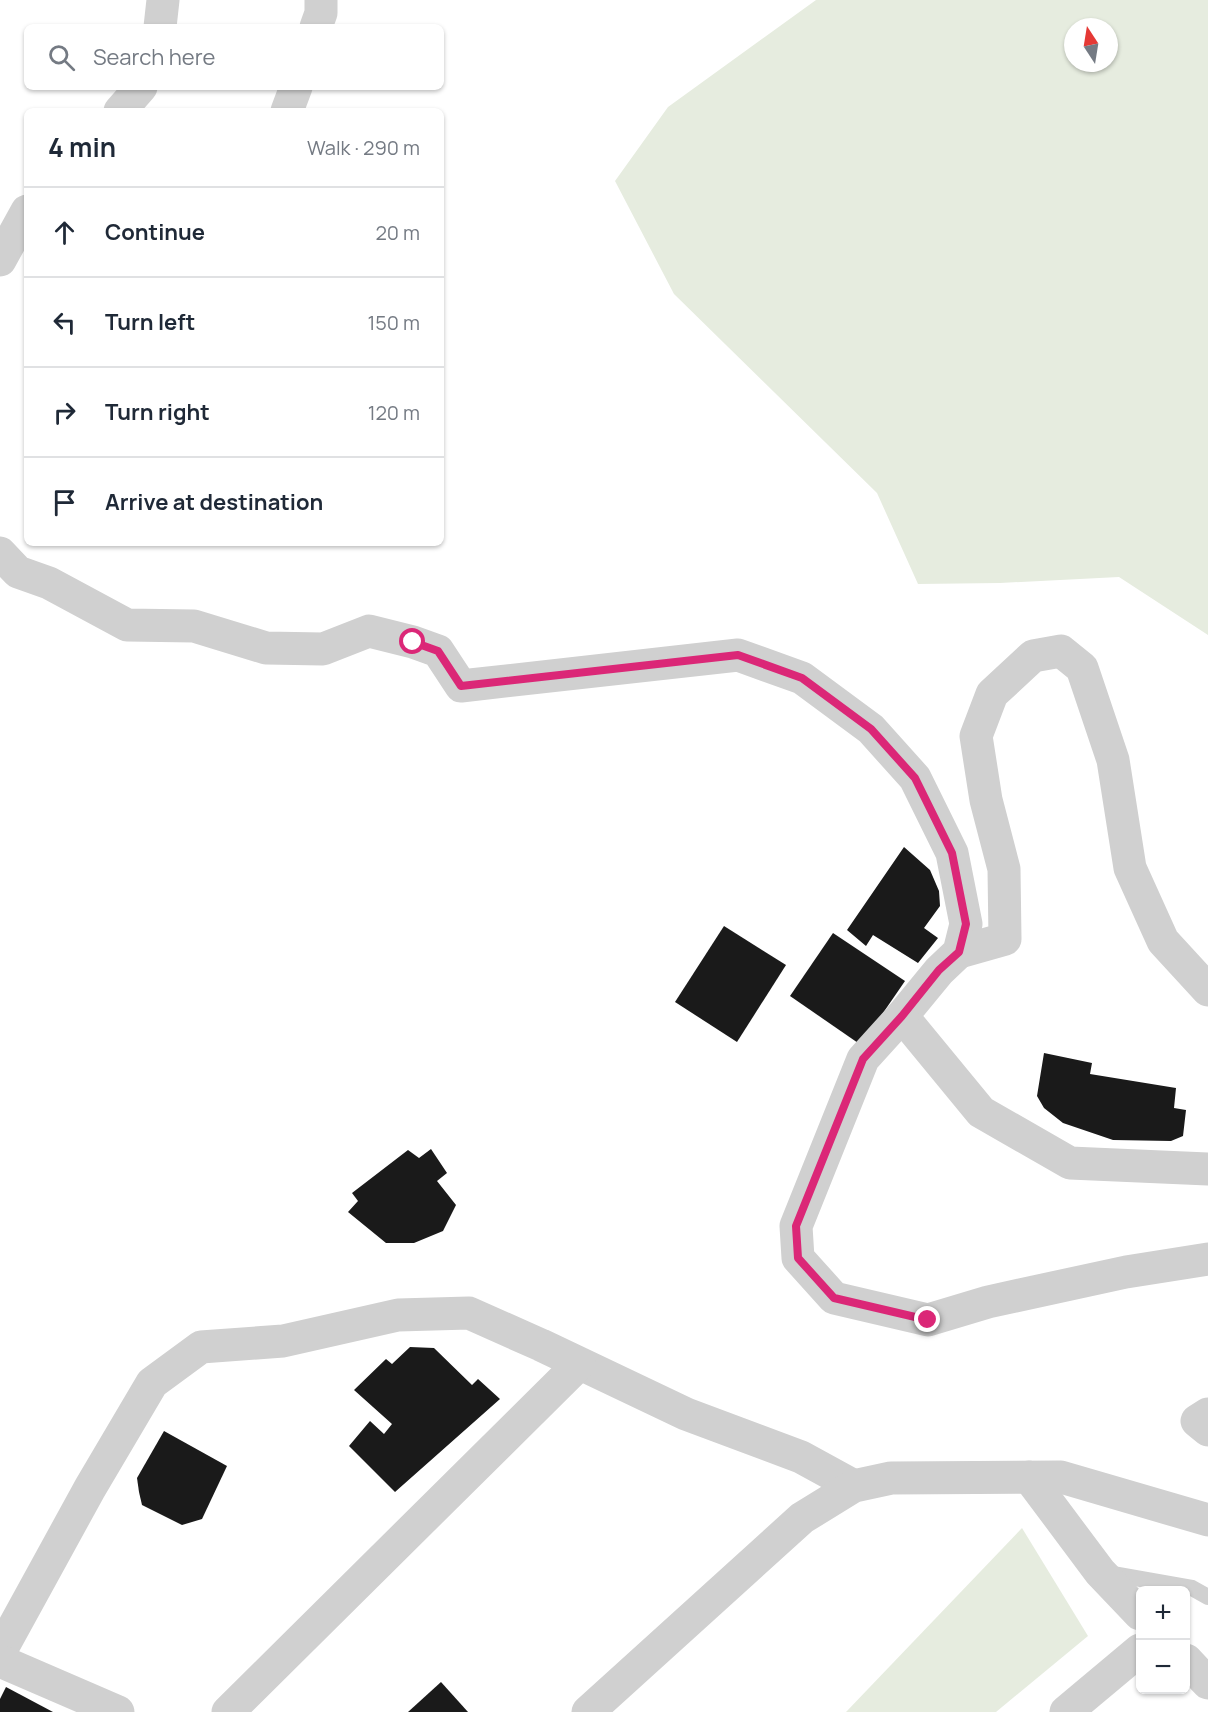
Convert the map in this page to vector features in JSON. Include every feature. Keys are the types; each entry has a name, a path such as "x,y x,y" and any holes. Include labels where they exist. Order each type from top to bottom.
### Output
{"street":[{"path":"160,24 163,0"},
{"path":"317,24 321,13 321,0"},
{"path":"123,108 138,90"},
{"path":"287,108 295,90"},
{"path":"0,260 24,216"},
{"path":"0,553 18,572 49,583 127,625 194,626 266,648 323,649 369,631 438,651 461,686 738,655 802,678 871,729 915,778 952,853 966,924 959,952"},
{"path":"1208,990 1163,941 1131,868 1113,760 1082,668 1061,651 1034,656 992,694 976,736 986,800 1004,869 1005,939 959,952 939,970 863,1059 796,1226 798,1258 834,1298 928,1320 988,1302 1126,1272 1208,1259"},
{"path":"902,1016 981,1112 1070,1163 1208,1169"},
{"path":"0,1652 90,1488 152,1383 201,1347 283,1341 398,1315 469,1314 541,1345 686,1414 801,1457 854,1486"},
{"path":"228,1712 579,1364"},
{"path":"1208,1414 1197,1421 1208,1430"},
{"path":"1029,1477 1100,1572 1136,1610"},
{"path":"588,1712 802,1518 854,1486 891,1478 1060,1477 1208,1520"},
{"path":"1066,1712 1136,1653"},
{"path":"0,1661 118,1712"},
{"path":"1190,1665 1208,1683"}],"lane":[{"path":"1100,1572 1192,1588 1208,1597"}],"shaded area":[{"path":"816,0 1208,0 1208,635 1119,577 1000,583 918,584 877,493 674,294 615,181 668,107"},
{"path":"1022,1528 1088,1636 996,1712 846,1712"}],"building":[{"path":"904,847 930,870 939,891 940,906 924,928 938,938 918,963 873,935 866,946 847,930"},
{"path":"724,926 786,965 737,1042 675,1002"},
{"path":"833,933 905,981 861,1045 790,996"},
{"path":"1044,1053 1092,1063 1090,1074 1176,1088 1174,1108 1186,1110 1183,1136 1171,1141 1113,1140 1063,1123 1044,1108 1037,1096"},
{"path":"431,1149 447,1173 437,1181 456,1205 443,1231 414,1243 386,1243 348,1212 358,1201 352,1193 408,1150 419,1158"},
{"path":"410,1347 434,1348 472,1385 478,1379 500,1399 395,1492 349,1446 370,1421 384,1434 392,1424 354,1390 386,1359 392,1364"},
{"path":"164,1431 227,1466 202,1519 182,1525 142,1505 137,1478"},
{"path":"441,1682 468,1712 408,1712"},
{"path":"6,1687 53,1712 0,1712 0,1699"}],"route":[{"path":"413,642 438,651 461,686 738,655 802,678 871,729 915,778 952,853 966,924 959,952 939,970 863,1059 796,1226 798,1258 834,1298 928,1320"}]}
